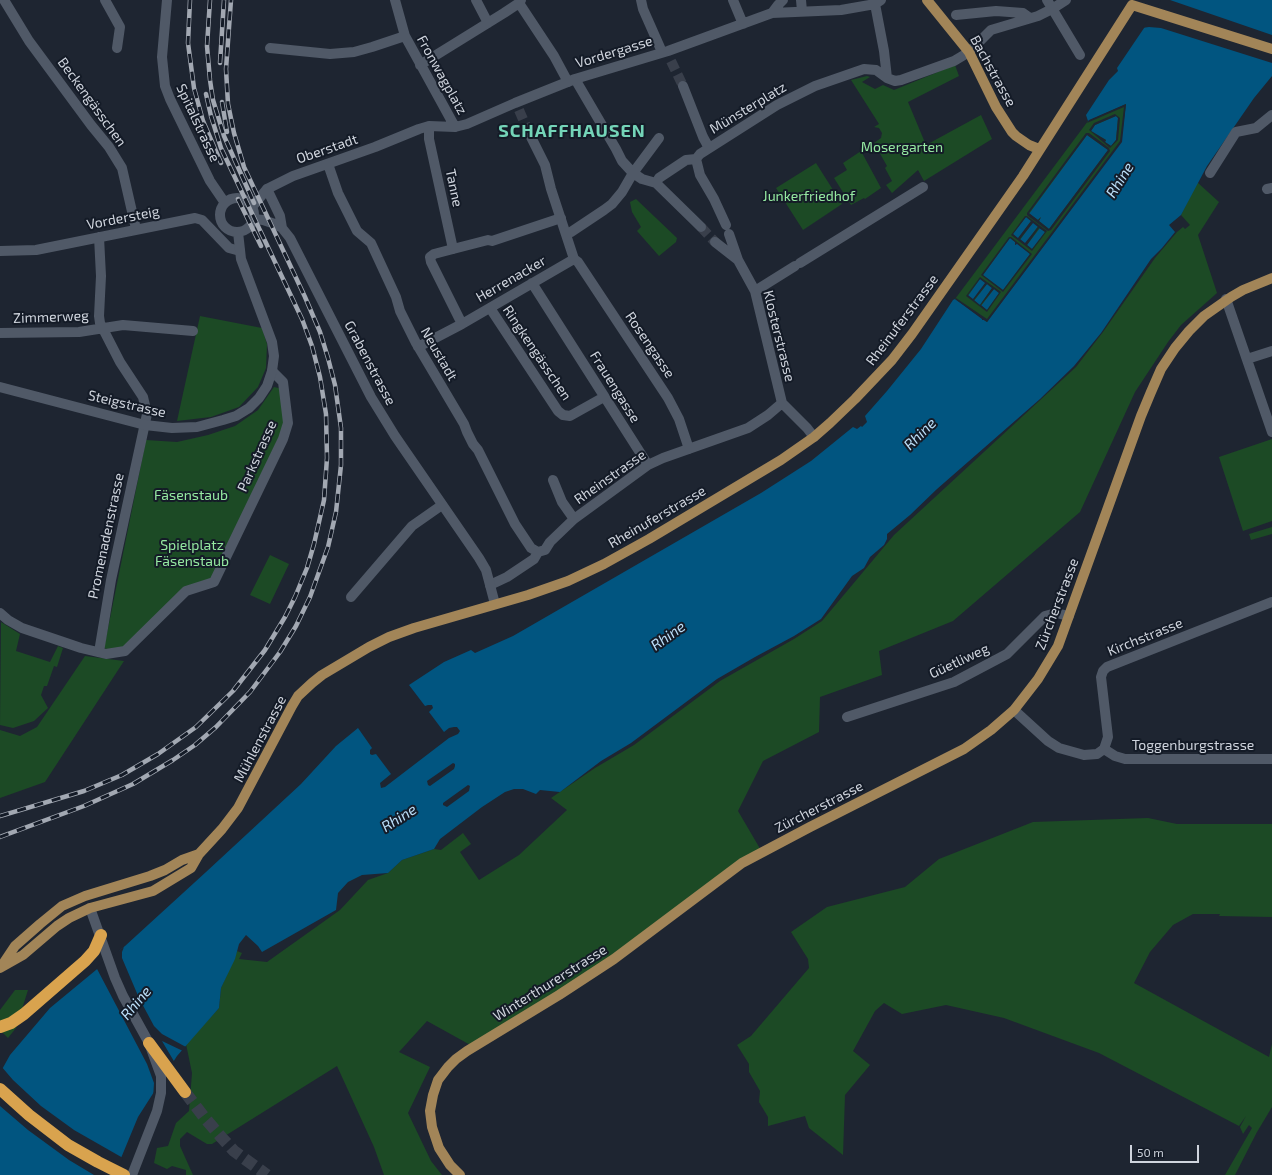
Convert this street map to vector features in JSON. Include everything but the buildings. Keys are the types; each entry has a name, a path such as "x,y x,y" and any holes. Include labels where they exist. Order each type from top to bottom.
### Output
{"highway":[{"path":"0,1027 10,1023 24,1014 85,961 94,951 100,936"},
{"path":"149,1043 184,1090"},
{"path":"0,1089 29,1115 68,1145 124,1175"}],"main road":[{"name":"Bachstrasse","path":"927,0 969,52 994,103 1012,132 1029,145 1039,149"},
{"path":"1133,3 1144,9 1272,50"},
{"name":"Rheinuferstrasse","path":"495,604 561,583 604,564 650,539 781,460 814,437 855,399 892,360 971,251 1017,185 1133,3"},
{"name":"Zürcherstrasse","path":"765,851 964,749 991,730 1014,710 1038,679 1058,646 1150,392 1175,348 1189,330 1226,299 1272,278"},
{"name":"Mühlenstrasse","path":"0,968 23,955 57,926 69,918 90,908 153,891 191,868 199,854 222,829 238,808 292,706 298,696 312,683 369,647 389,637 495,604"},
{"name":"Winterthurerstrasse","path":"460,1175 450,1165 439,1148 432,1127 430,1111 432,1094 435,1086 448,1067 467,1051 614,959 726,874 742,863 765,851"},
{"name":"Mühlenstrasse","path":"0,968 15,946 56,909 85,896 150,876 165,870 182,860 199,854"},
{"path":"85,896 90,908"}],"street":[{"name":"Beckengässchen","path":"4,0 29,41 109,147 122,168 136,229"},
{"path":"105,0 120,27 117,48"},
{"name":"Spitalstrasse","path":"167,0 162,57 165,86 206,175 217,193 227,202"},
{"name":"Fronwagplatz","path":"395,0 405,36 455,127"},
{"path":"476,0 488,23"},
{"path":"641,0 643,9 671,61"},
{"path":"733,0 743,24"},
{"path":"772,14 783,0"},
{"path":"801,0 802,11"},
{"path":"1047,0 1080,55"},
{"path":"878,2 887,78 894,81 901,80 954,61 969,52 991,30 1030,18 1052,9 1066,0"},
{"path":"420,65 520,2 554,56 572,80 616,148 622,161 633,173 642,179 656,183 701,228"},
{"name":"Vordergasse","path":"467,124 517,106 572,80 665,52 772,14 802,11 841,10 878,2"},
{"path":"956,15 996,11 1023,13 1030,18"},
{"name":"Fronwagplatz","path":"270,48 330,54 354,52 405,36"},
{"name":"Münsterplatz","path":"656,183 659,178 686,160 696,159 700,154 709,148 788,99 815,86 864,69 876,70 887,78"},
{"path":"683,86 703,137 709,148"},
{"path":"1210,173 1236,132 1256,128 1272,115"},
{"name":"Fronwagplatz","path":"419,129 429,126 455,127 467,124"},
{"name":"Tanne","path":"429,126 429,139 452,246"},
{"name":"Oberstadt","path":"252,207 264,193 293,176 375,147 419,129"},
{"path":"529,133 545,165 559,214 576,260"},
{"path":"566,233 571,232 608,207 622,192 633,173 659,138"},
{"name":"Klosterstrasse","path":"696,159 700,175 714,199 738,260 755,291 782,403 814,437"},
{"name":"Neustadt","path":"328,164 338,193 357,231 371,243 396,297 400,311 418,347 464,424 515,524 531,548 538,552"},
{"path":"755,291 923,187"},
{"name":"Grabenstrasse","path":"264,193 280,216 279,226 290,238 371,397 395,436 486,570 495,604"},
{"path":"234,199 242,199 252,207 254,218 249,227 240,232 230,231 222,223 220,212 227,202 234,199"},
{"path":"459,326 428,252 434,254 452,246 488,240 492,241 559,214"},
{"name":"Vordersteig","path":"0,251 8,252 36,250 195,218 202,220 229,248 240,251"},
{"path":"254,218 279,226"},
{"name":"Steigstrasse","path":"0,387 145,425 182,428 216,422 236,416 249,408 267,386 272,371 274,356 272,342 243,264 240,251 240,232"},
{"name":"Promenadenstrasse","path":"99,237 101,276 99,316 120,362 139,390 145,403 147,414 110,580 102,653"},
{"path":"715,242 738,260"},
{"name":"Herrenacker","path":"418,347 459,326 532,283 576,260"},
{"name":"Rosengasse","path":"576,260 668,398 679,419 689,449"},
{"name":"Frauengasse","path":"532,283 554,322 648,465"},
{"path":"1226,299 1272,432"},
{"name":"Ringkengässchen","path":"490,308 558,411 563,415 570,416 604,397"},
{"name":"Zimmerweg","path":"0,333 79,332 123,324 193,331"},
{"path":"1247,359 1272,351"},
{"name":"Parkstrasse","path":"102,653 125,651 186,591 214,582 283,439 288,423 283,382 272,371"},
{"name":"Rheinstrasse","path":"490,585 507,577 534,559 538,552 545,550 550,542 574,519 648,465 748,428 768,415 782,403"},
{"path":"552,480 562,502 574,519"},
{"path":"350,597 412,526 442,505"},
{"name":"Kirchstrasse","path":"1104,749 1108,737 1108,728 1101,678 1103,671 1107,667 1272,602"},
{"path":"0,613 8,620 22,628 102,653"},
{"name":"Güetliweg","path":"847,717 954,682 1007,654 1045,616 1056,613 1069,616"},
{"path":"1014,710 1048,741 1059,748 1073,753 1092,756 1104,749"},
{"name":"Toggenburgstrasse","path":"1104,749 1115,756 1125,759 1272,759"},
{"path":"90,908 123,996 149,1043 161,1076 161,1093 154,1120 132,1175"}],"green space":[{"name":"Mosergarten","path":"955,65 959,76 908,102 926,145 981,115 992,139 924,181 918,170 892,193 886,185 892,181 885,168 887,166 874,143 881,138 882,133 879,128 874,127 879,124 851,80 867,76 870,77 862,82 875,89 883,85 894,90"},
{"path":"1126,104 1122,142 987,322 955,299 1088,121"},
{"path":"861,151 881,188 865,199 864,198 851,205 834,178 847,170 843,163"},
{"name":"Junkerfriedhof","path":"816,163 842,204 803,230 776,188"},
{"path":"1197,182 1219,202 1198,235 1217,293 1181,325 1135,392 1080,512 953,621 879,651 882,675 820,697 819,732 763,761 738,811 762,852 614,959 474,1047 427,1021 399,1052 430,1067 408,1113 431,1161 442,1175 384,1175 374,1147 337,1066 212,1144 207,1144 187,1132 180,1139 180,1146 193,1175 186,1175 186,1170 172,1166 167,1169 154,1163 157,1148 168,1146 176,1123 189,1111 192,1073 186,1044 219,1008 221,988 237,951 242,953 239,959 267,962 340,910 368,880 388,873 402,860 434,849 441,850 463,833 471,844 460,852 479,880 519,855 567,810 551,798 595,768 634,745 720,681 794,639 822,621 894,535 1076,367 1103,332 1155,258 1177,232 1183,227 1185,229 1190,225 1181,215"},
{"path":"636,199 677,238 676,242 659,256 637,231 641,227 632,212 630,202"},
{"path":"200,316 262,328 267,344 266,368 258,387 239,407 211,417 177,421"},
{"name":"Fäsenstaub","path":"274,387 283,389 285,424 212,579 183,588 124,650 114,651 104,648 146,440 177,442 208,435 235,426 258,410"},
{"path":"1272,439 1272,521 1243,531 1219,457"},
{"path":"1272,527 1272,534 1251,540 1249,534"},
{"path":"270,555 289,564 270,604 250,595"},
{"path":"1,622 20,634 16,651 50,662 58,646 63,648 57,667 54,666 47,686 44,686 41,695 48,708 34,721 13,728 0,725"},
{"path":"85,656 124,661 45,782 0,798 0,730 20,736 37,727"},
{"path":"1148,818 1177,824 1272,824 1272,917 1193,914 1173,925 1150,952 1134,983 1269,1057 1272,1044 1272,1107 1257,1132 1235,1175 1225,1175 1252,1128 1249,1125 1243,1134 1240,1127 1246,1116 1239,1126 1099,1053 1004,1018 946,1005 902,1014 884,1003 875,1011 853,1051 870,1065 845,1095 843,1155 809,1128 805,1116 768,1126 768,1117 759,1102 760,1091 749,1072 749,1064 737,1045 751,1036 809,968 808,959 791,932 827,907 905,887 939,859 1033,822"},
{"path":"15,990 28,990 16,1028 8,1038 0,1030 0,1010"}],"water":[{"name":"Rhine","path":"1163,0 1272,0 1272,76 1254,98 1207,166 1181,215 1169,225 1175,232 1151,259 1101,333 1074,366 1040,399 887,534 887,539 884,545 870,557 864,568 852,576 821,619 794,636 717,679 631,743 601,761 560,792 540,790 536,794 523,789 514,789 505,792 482,807 440,839 434,849 402,860 388,873 362,875 348,882 338,893 336,910 262,952 246,935 239,944 235,959 221,988 219,1008 177,1056 138,1117 114,1175 0,1175 0,1073 10,1055 50,1008 125,946 206,872 301,784 336,746 358,728 372,748 370,750 370,754 376,754 391,774 380,783 381,788 385,787 449,738 458,734 460,731 457,727 454,727 449,728 444,732 429,712 433,708 432,705 425,706 409,685 444,662 471,650 475,653 513,636 761,493 811,461 853,427 857,429 861,426 862,427 867,422 865,416 921,349 953,300 955,299 983,319 982,320 987,322 1121,142 1126,104 1088,121 1086,115 1109,80 1118,71 1117,68","holes":["453,763 455,764 454,769 430,786 428,785 427,781","468,785 470,786 469,791 447,807 443,805 443,803"]},
{"path":"1116,116 1118,118 1116,140 1111,146 1105,142 1106,140 1091,131 1095,125"},
{"path":"1087,135 1108,150 1049,229 1039,221 1041,217 1038,220 1029,214"},
{"path":"1026,217 1031,221 1018,239 1013,234"},
{"path":"1033,222 1038,226 1025,244 1020,240"},
{"path":"1040,228 1045,232 1032,249 1027,245"},
{"path":"1010,238 1015,242 1015,245 1017,243 1030,254 1003,290 983,275"},
{"path":"980,279 986,283 973,300 968,296"},
{"path":"987,284 992,288 980,305 974,301"},
{"path":"994,289 999,293 987,310 981,306"}],"pier":[{"path":"1161,0 1170,0 1272,35 1272,63 1161,28 1142,28"},
{"path":"1126,104 1122,142 987,322 982,320 955,299 956,298 987,319 1120,141 1124,107 1087,123 1089,120"},
{"path":"1115,114 1120,118 1118,140 1110,148 1089,130 1094,123","holes":["1116,116 1118,118 1116,140 1111,146 1105,142 1106,140 1091,131 1095,125"]},
{"path":"1086,133 1089,133 1109,148 1110,151 1051,230 1048,231 1027,215","holes":["1087,135 1108,150 1049,229 1039,221 1041,217 1038,220 1029,213"]},
{"path":"1025,216 1047,231 1032,251 1011,235","holes":["1026,217 1031,221 1018,238 1013,234","1033,223 1038,227 1025,243 1020,239","1039,228 1045,232 1032,249 1027,245"]},
{"path":"1009,237 1032,254 1003,292 981,275","holes":["1010,238 1015,242 1015,245 1017,244 1030,254 1003,290 983,275"]},
{"path":"980,277 1001,292 987,312 966,296","holes":["980,279 985,283 973,299 968,295","987,284 992,288 980,305 974,300","994,289 999,293 987,310 981,305"]},
{"path":"124,947 122,958 139,998 154,1026 162,1034 186,1047 183,1051 162,1041 175,1063 153,1098 154,1083 147,1064 96,967"},
{"path":"1,1066 13,1080 41,1106 74,1130 123,1158 116,1175 94,1175 69,1160 28,1130 0,1106"}],"tunnel":[{"path":"671,61 683,86"},
{"path":"519,110 529,133"},
{"path":"701,227 715,242"},
{"path":"185,1092 204,1117 234,1151 267,1175"}],"railway":[{"path":"190,0 188,43 194,88 203,121 221,163"},
{"path":"210,0 207,46 213,100 224,136 254,203"},
{"path":"220,63 224,0"},
{"path":"0,837 84,806 133,784 195,745 216,727 250,692 280,652 296,626 310,597 328,547 336,512 341,465 341,428 335,385 320,332 244,167 234,133 228,104 226,69 231,0"},
{"path":"0,816 84,791 122,775 158,754 196,727 233,691 265,650 295,597 307,568 314,544 324,500 327,458 326,414 320,377 312,346 302,319 221,148 206,94"},
{"path":"222,102 227,132"},
{"path":"238,199 261,246"}],"district":[{"name":"SCHAFFHAUSEN","path":"572,131"}],"park label":[{"name":"Spielplatz Fäsenstaub","path":"192,554"}]}
